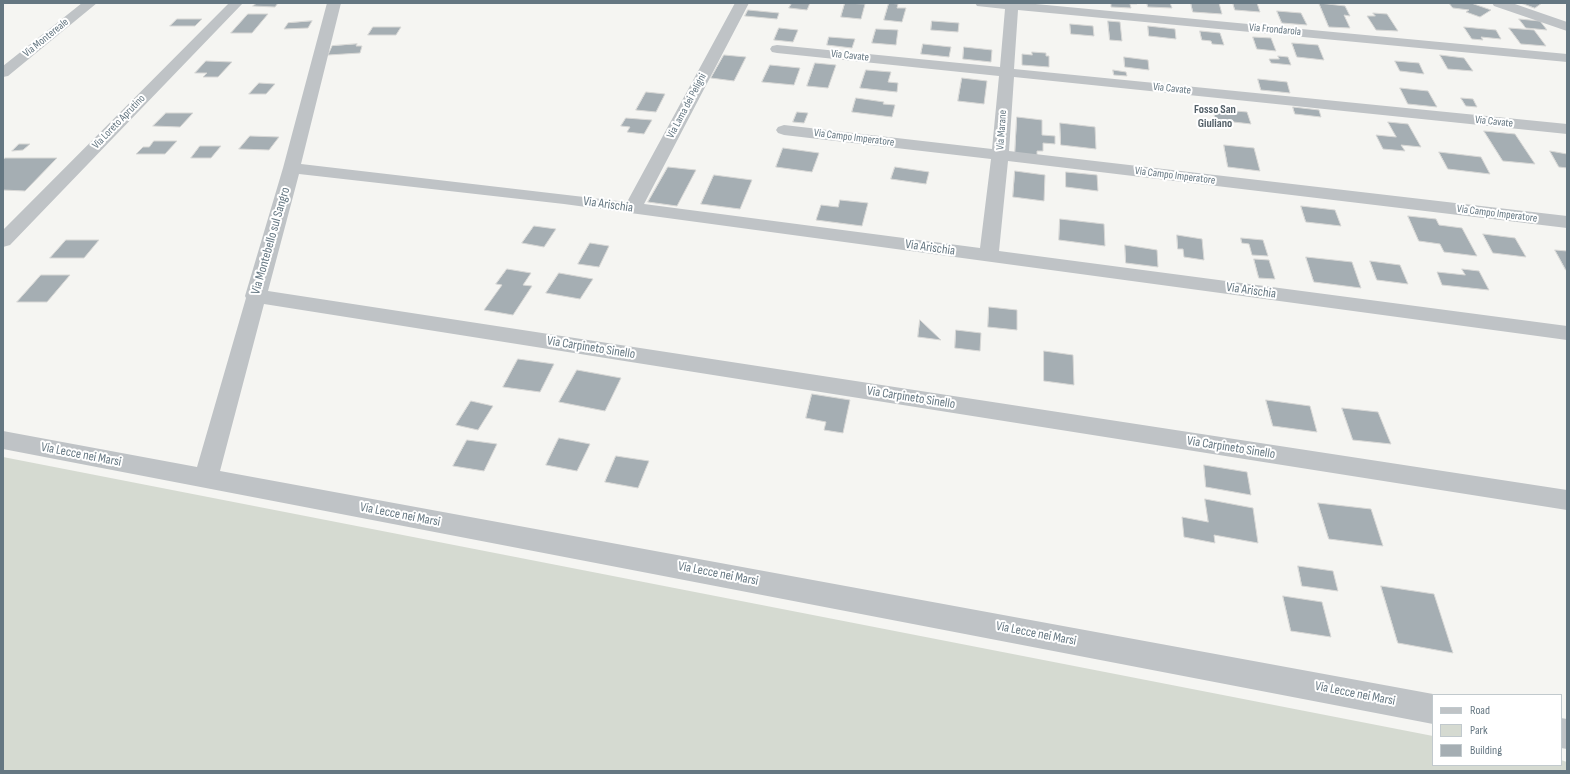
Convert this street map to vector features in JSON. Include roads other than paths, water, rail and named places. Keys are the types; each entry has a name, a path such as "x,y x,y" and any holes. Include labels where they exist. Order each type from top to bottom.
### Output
{"street":[{"name":"Via Montereale","path":"3,73 90,3"},
{"name":"Via Loreto Aprutino","path":"3,241 236,3"},
{"name":"Via Montebello sul Sangro","path":"206,478 255,296 292,168 334,3"},
{"name":"Via Lama dei Peligni","path":"632,208 742,3"},
{"name":"Via Frondarola","path":"982,3 1012,4 1567,58"},
{"path":"1499,3 1567,27"},
{"name":"Via Marane","path":"989,256 1000,155 1012,4"},
{"name":"Via Cavate","path":"777,49 1567,129"},
{"name":"Via Campo Imperatore","path":"784,130 1567,222"},
{"name":"Via Arischia","path":"292,168 632,208 1567,333"},
{"name":"Via Carpineto Sinello","path":"255,296 1567,500"},
{"name":"Via Lecce nei Marsi","path":"3,440 1432,709"}],"district":[{"name":"Fosso San Giuliano","path":"1215,117"}]}
